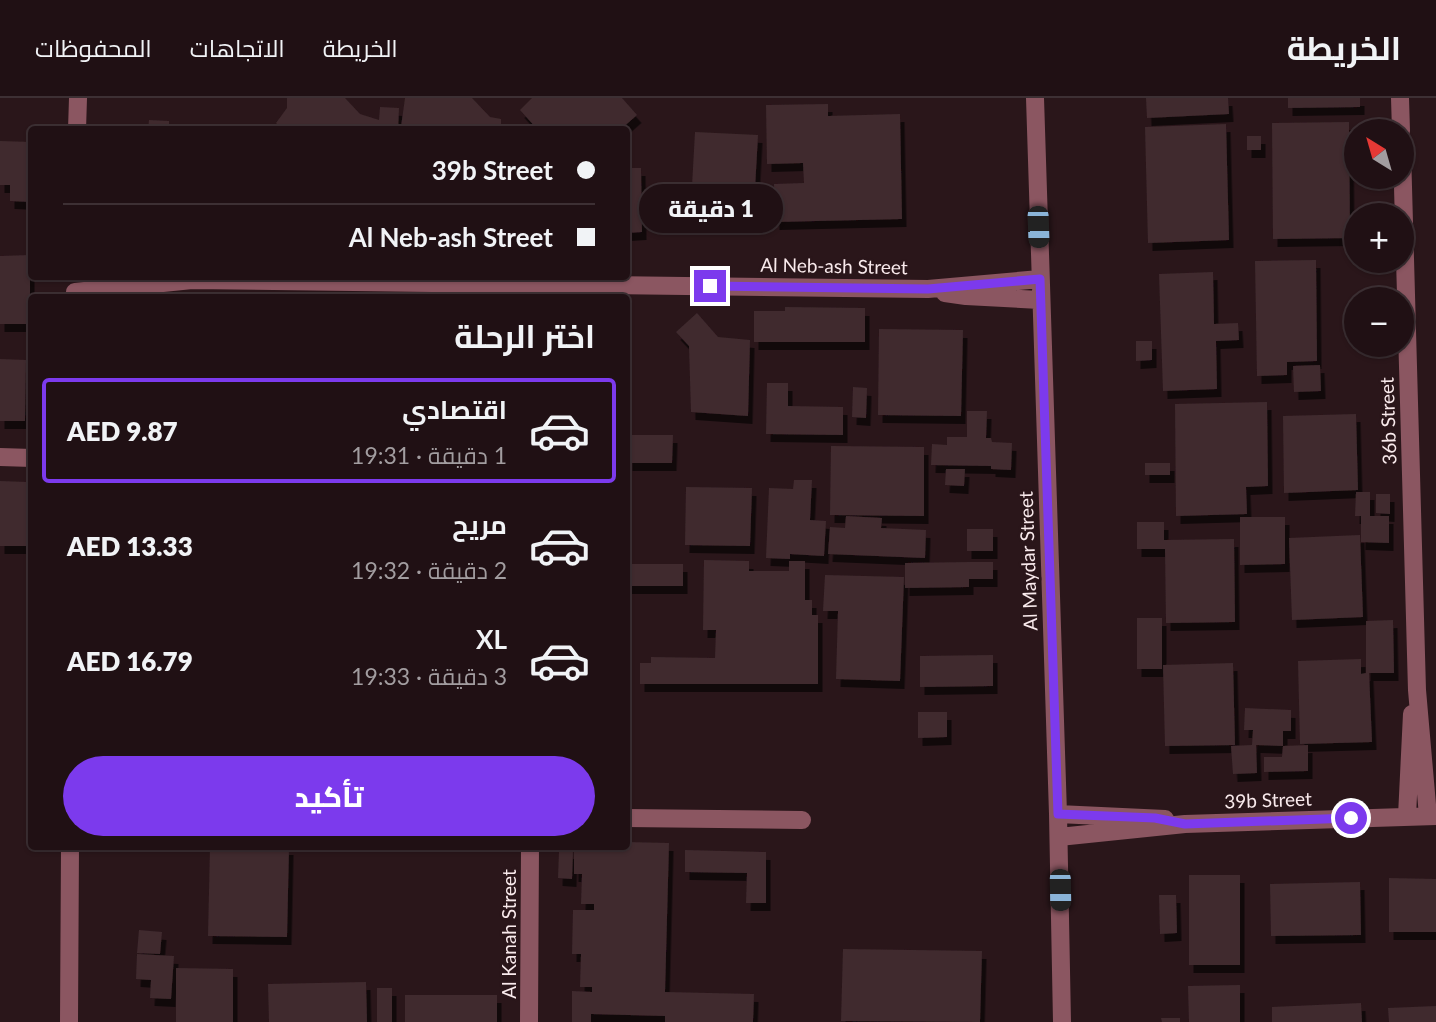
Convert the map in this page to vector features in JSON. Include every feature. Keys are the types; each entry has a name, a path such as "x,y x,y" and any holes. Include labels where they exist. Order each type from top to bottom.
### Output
{"street":[{"path":"77,126 78,98"},
{"name":"Al Maydar Street","path":"1035,98 1059,837 1062,1022"},
{"path":"1400,98 1401,119"},
{"name":"36b Street","path":"1403,189 1417,690 1432,816"},
{"name":"Al Neb-ash Street","path":"237,280 545,291 928,289 1040,279"},
{"name":"Al Neb-ash Street","path":"75,289 165,280"},
{"name":"Al Neb-ash Street","path":"928,289 966,296 1040,300"},
{"path":"0,457 28,458"},
{"name":"36b Street","path":"1406,816 1411,721 1417,690"},
{"name":"39b Street","path":"1058,814 1155,818 1185,824"},
{"name":"39b Street","path":"1059,837 1185,824 1432,816"},
{"path":"630,818 802,820"},
{"path":"69,1022 70,850"},
{"name":"Al Kanah Street","path":"529,1022 530,850"}],"building":[{"path":"287,98 345,98 360,114 379,120 380,107 399,108 398,126 279,126 276,123 287,108"},
{"path":"405,98 472,98 490,117 501,119 501,126 401,126"},
{"path":"532,98 622,98 637,115 625,126 534,126 520,110"},
{"path":"1146,98 1228,98 1229,114 1147,118"},
{"path":"1288,98 1360,98 1360,107 1288,108"},
{"path":"828,104 828,116 900,114 902,219 775,222 774,184 804,183 803,163 767,164 766,105"},
{"path":"149,120 169,121 169,126 148,126"},
{"path":"1344,122 1344,189 1350,189 1350,203 1344,203 1344,238 1273,239 1272,123"},
{"path":"1226,124 1229,240 1148,243 1145,127"},
{"path":"695,132 758,135 754,206 691,204"},
{"path":"1247,136 1261,136 1261,150 1247,150"},
{"path":"0,141 28,142 28,202 10,201 10,185 0,185"},
{"path":"630,168 641,168 642,232 630,233"},
{"path":"28,255 28,324 0,324 0,256"},
{"path":"1316,260 1317,361 1287,362 1287,375 1257,376 1255,261"},
{"path":"1213,272 1214,324 1238,323 1239,340 1216,341 1217,389 1163,391 1159,274"},
{"path":"785,307 865,308 865,342 754,342 754,311 785,311"},
{"path":"697,313 718,337 750,340 748,416 691,412 689,346 676,332"},
{"path":"879,329 963,330 961,416 878,415"},
{"path":"1136,341 1152,341 1152,360 1136,361"},
{"path":"0,359 26,360 25,421 0,421"},
{"path":"1320,365 1321,391 1294,392 1293,366"},
{"path":"767,383 788,383 788,406 843,407 843,435 766,434"},
{"path":"853,387 867,388 866,418 852,417"},
{"path":"1267,402 1268,486 1246,487 1247,514 1176,516 1175,404"},
{"path":"967,411 987,411 986,438 991,438 992,442 1012,443 1011,470 991,469 991,466 931,465 932,444 947,445 947,437 967,437"},
{"path":"1356,414 1358,490 1284,493 1283,416"},
{"path":"630,435 673,435 672,463 630,463"},
{"path":"831,446 924,447 924,516 830,515"},
{"path":"1145,463 1170,463 1170,475 1145,475"},
{"path":"946,469 965,469 964,486 945,485"},
{"path":"794,480 812,480 810,520 826,521 824,556 790,554 790,559 766,558 769,488 793,489"},
{"path":"0,481 27,482 26,546 0,546"},
{"path":"686,487 752,488 750,546 685,545"},
{"path":"1356,492 1370,492 1370,516 1389,516 1389,543 1361,542 1361,516 1355,516"},
{"path":"1376,494 1390,494 1390,514 1376,513"},
{"path":"846,516 882,518 881,528 926,530 925,558 828,554 830,527 845,528"},
{"path":"1240,517 1285,517 1285,564 1240,565"},
{"path":"1137,522 1164,522 1164,540 1234,539 1235,622 1166,623 1165,549 1137,549"},
{"path":"967,529 993,529 993,551 967,551"},
{"path":"1360,535 1363,617 1292,620 1289,538"},
{"path":"704,560 749,561 749,571 789,571 789,561 805,561 805,600 812,600 812,615 818,615 818,684 640,684 640,663 651,663 651,657 715,658 716,630 703,630"},
{"path":"993,562 993,579 969,579 969,587 905,588 905,563"},
{"path":"630,564 683,564 683,586 630,586"},
{"path":"825,575 904,577 900,681 836,679 838,611 823,611"},
{"path":"1137,618 1162,618 1162,669 1137,669"},
{"path":"1393,620 1394,673 1369,673 1372,742 1300,744 1298,661 1361,659 1361,674 1366,673 1366,621"},
{"path":"993,655 993,686 920,687 920,656"},
{"path":"1233,663 1235,745 1165,746 1163,665"},
{"path":"1245,708 1291,710 1291,731 1283,731 1283,746 1256,745 1257,773 1233,774 1231,746 1252,745 1253,730 1244,730"},
{"path":"918,712 947,712 947,737 918,738"},
{"path":"1308,745 1308,771 1264,772 1264,757 1282,757 1283,746"},
{"path":"630,842 669,843 665,992 754,994 753,1022 665,1022 665,1016 591,1014 591,1022 572,1022 572,991 592,992 592,987 580,987 581,954 572,954 573,910 594,910 594,904 581,904 582,874 574,874 574,850 630,850"},
{"path":"210,850 289,850 287,937 208,936"},
{"path":"685,850 766,852 766,903 746,903 747,873 685,872"},
{"path":"559,851 573,851 572,879 558,878"},
{"path":"1189,875 1240,875 1240,965 1189,965"},
{"path":"1389,878 1436,879 1436,932 1389,932"},
{"path":"1360,882 1361,935 1271,936 1270,884"},
{"path":"1159,895 1176,895 1177,933 1160,934"},
{"path":"139,930 162,932 160,954 137,953"},
{"path":"843,949 982,951 980,1022 841,1021"},
{"path":"137,954 174,956 171,999 150,998 151,980 136,979"},
{"path":"176,968 233,969 233,1022 176,1022"},
{"path":"366,982 367,1022 269,1022 268,984"},
{"path":"1240,985 1240,1022 1189,1022 1188,986"},
{"path":"377,988 392,988 392,1022 377,1022"},
{"path":"405,995 497,995 497,1022 405,1022"},
{"path":"1361,1003 1362,1022 1272,1022 1272,1007"},
{"path":"1436,1006 1436,1022 1389,1022 1388,1008"},
{"path":"1161,1018 1180,1018 1180,1022 1162,1022"}],"route":[{"path":"710,286 928,289 1040,279 1058,814 1155,818 1185,824 1351,818"}]}
